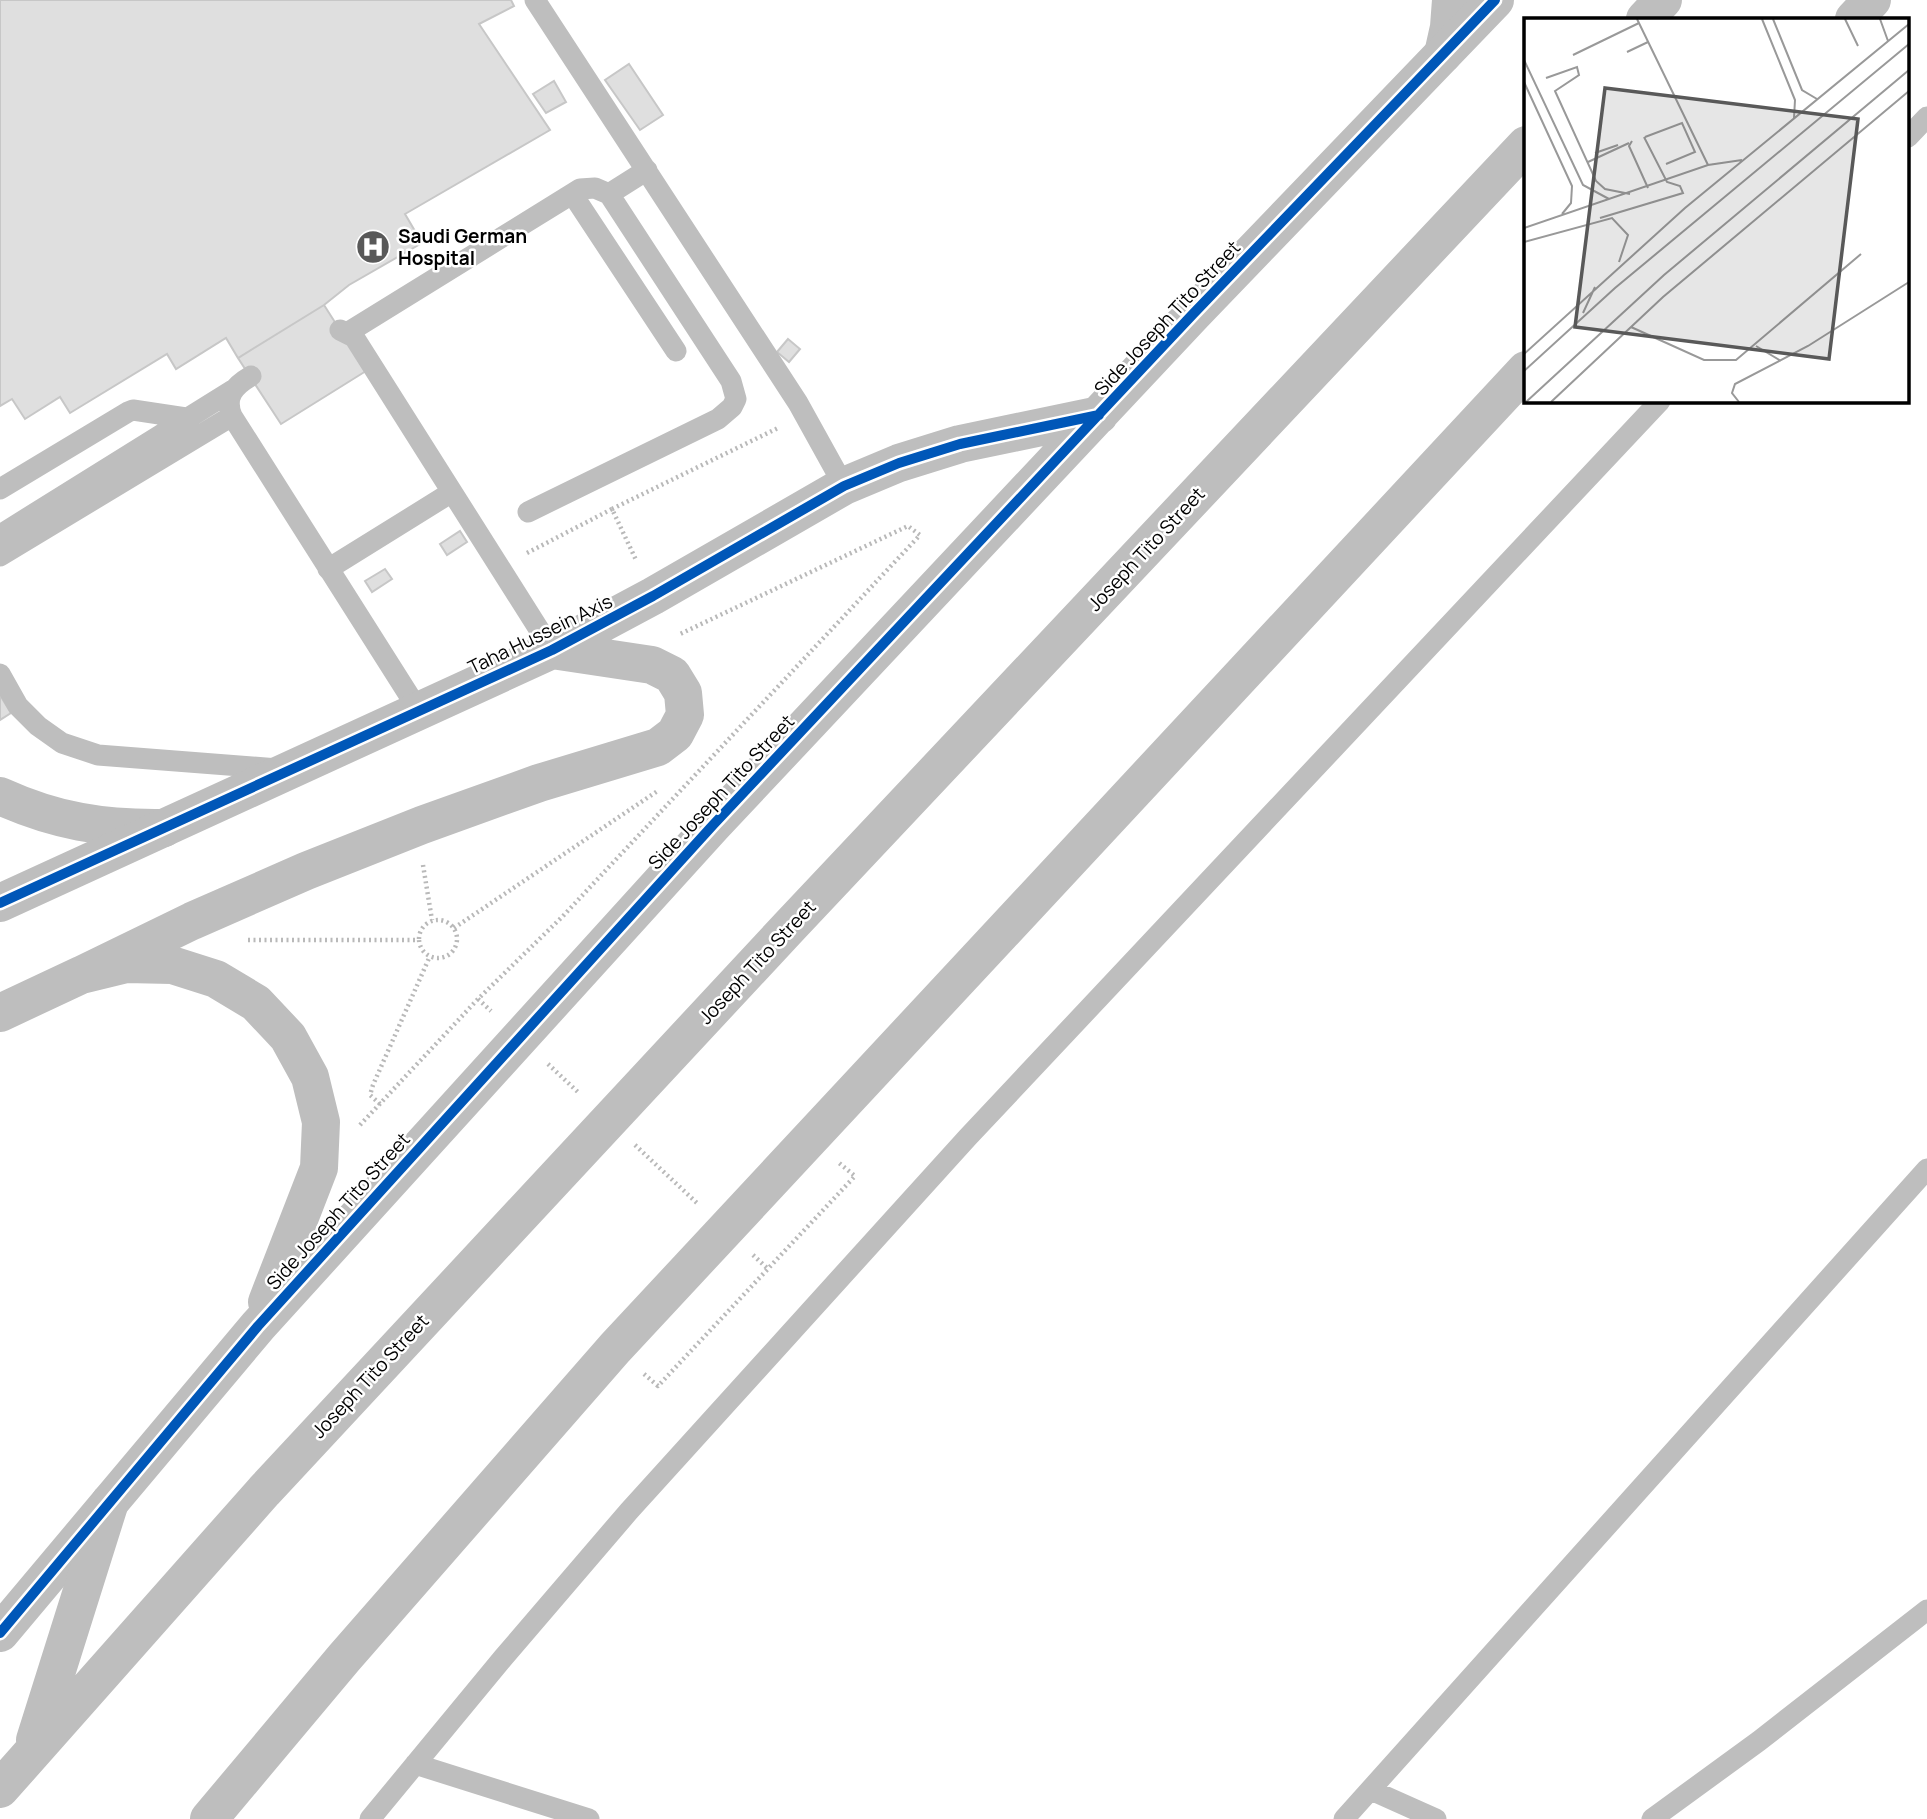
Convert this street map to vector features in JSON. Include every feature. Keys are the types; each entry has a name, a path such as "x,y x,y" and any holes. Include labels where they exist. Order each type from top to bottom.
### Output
{"main road":[{"path":"1443,54 1451,0"},
{"name":"Side Joseph Tito Street","path":"0,1633 258,1326 713,825 1495,0"},
{"path":"1645,18 1663,0"},
{"path":"1855,18 1872,0"},
{"name":"Joseph Tito Street","path":"0,1789 264,1491 799,917 1524,147"},
{"path":"209,1819 344,1658 615,1348 1524,372"},
{"name":"Taha Hussein Axis","path":"0,903 552,650 653,596 844,486 900,463 960,444 1099,415"},
{"path":"0,1013 306,870 539,783 658,747 676,734 685,715 683,693 671,675 652,665 552,650"},
{"path":"0,796 56,818 92,825 164,828"},
{"path":"81,975 126,964 172,965 216,979 256,1003 288,1037 310,1077 321,1122 319,1168 258,1326"},
{"path":"30,1753 110,1502"}],"lane":[{"path":"535,0 805,415 844,486"},
{"path":"1910,135 1927,117"},
{"path":"609,194 647,170"},
{"path":"528,512 718,419 732,407 736,398 735,389 717,357 609,194 603,190 588,187 573,195 343,331 354,337 552,650"},
{"path":"573,195 676,351"},
{"path":"0,535 233,390 251,376"},
{"path":"233,390 229,398 232,416 419,712"},
{"path":"370,1819 621,1521 958,1148 1659,402"},
{"path":"0,489 133,410 186,418"},
{"path":"0,556 232,416"},
{"path":"328,569 452,492"},
{"path":"0,674 18,706 38,726 62,743 98,755 293,770"},
{"path":"1344,1819 1927,1169"},
{"path":"1652,1819 1759,1741 1927,1610"},
{"path":"415,1765 589,1819"},
{"path":"1371,1790 1436,1819"}],"path":[{"path":"612,509 805,415"},
{"path":"430,956 373,1085 370,1095 381,1102 478,999 563,916 920,535 908,526 671,638"},
{"path":"454,928 670,783"},
{"path":"423,861 432,920"},
{"path":"432,920 448,922 454,928 457,943 453,951 446,956 430,956 424,953 418,940 424,924 432,920"},
{"path":"236,940 418,940"},
{"path":"357,1116 358,1128"},
{"path":"658,1386 855,1176"}],"building":[{"path":"0,0 511,0 514,6 479,24 550,130 405,214 422,243 349,285 324,305 238,358 226,338 176,369 167,354 70,413 60,397 25,419 12,399 0,406"},
{"path":"629,64 663,115 640,130 605,80"},
{"path":"554,81 566,102 546,113 533,94"},
{"path":"324,305 366,371 281,424 238,358"},
{"path":"788,339 800,349 789,362 777,352"},
{"path":"460,531 467,542 447,555 440,544"},
{"path":"385,569 392,579 372,592 365,581"},
{"path":"0,695 11,713 0,720"}],"cycle path":[{"path":"0,1633 258,1326 713,825 1193,314 1495,0"},
{"path":"0,903 552,650 653,596 844,486 899,463 960,444 1099,415"}],"place":[{"name":"Saudi German Hospital","path":"373,247"}]}
